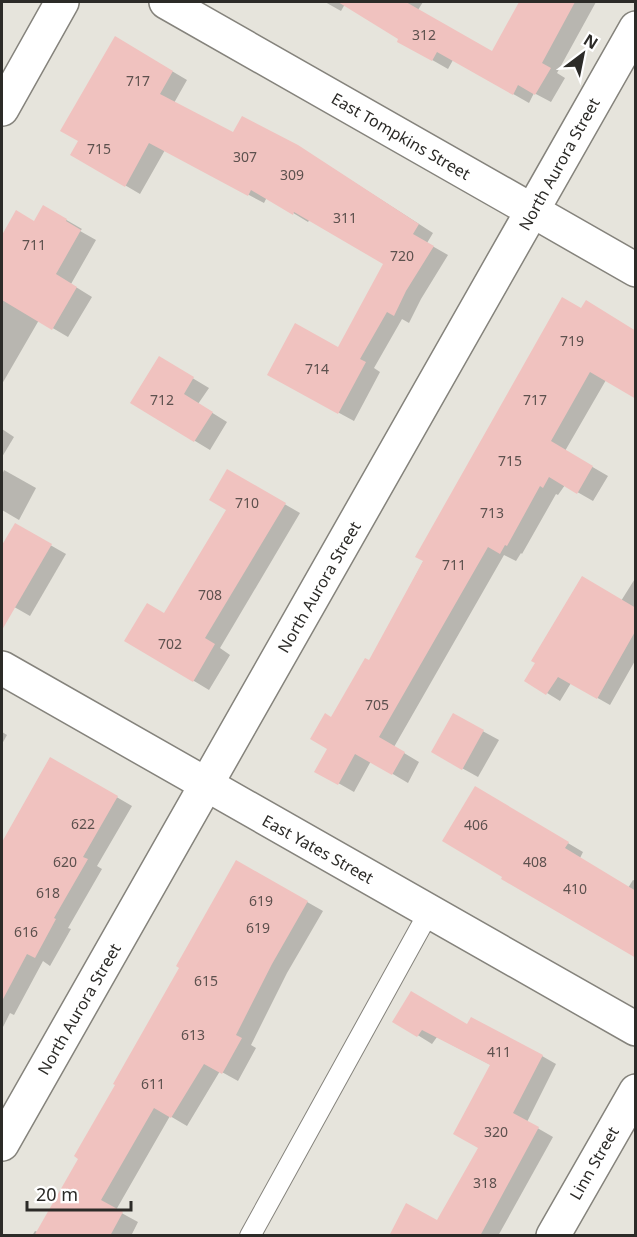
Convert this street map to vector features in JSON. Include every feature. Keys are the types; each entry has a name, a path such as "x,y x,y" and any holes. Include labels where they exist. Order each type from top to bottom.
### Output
{"street":[{"path":"2,109 62,2"},
{"name":"East Tompkins Street","path":"166,2 636,270"},
{"name":"North Aurora Street","path":"2,1144 636,28"},
{"name":"East Yates Street","path":"2,668 636,1029"},
{"name":"Linn Street","path":"554,1236 636,1091"}],"lane":[{"path":"249,1236 429,912"}],"building":[{"path":"338,2 406,2 492,51 519,2 575,2 542,63 551,68 535,95 518,85 513,95 437,52 432,61 397,42 398,39"},
{"path":"115,36 173,71 160,94 233,132 242,116 298,145 419,224 413,234 434,246 406,291 394,316 387,312 360,359 366,362 338,414 267,375 295,323 338,347 383,264 294,212 293,215 251,190 248,196 149,143 125,187 70,155 78,141 60,131"},
{"path":"43,205 81,230 56,274 77,287 52,330 2,300 2,235 16,210 34,221"},
{"path":"562,297 581,308 586,300 636,331 636,399 590,372 551,441 593,466 577,494 549,477 543,488 540,486 507,546 505,545 500,554 488,547 379,737 405,752 392,775 355,754 338,785 314,772 327,749 310,739 325,713 331,717 365,658 369,660 423,561 415,557"},
{"path":"159,356 194,377 184,394 213,412 194,442 130,403"},
{"path":"227,469 286,503 205,638 215,644 193,682 124,641 147,603 164,613 226,510 209,500"},
{"path":"15,523 52,544 2,630 2,545"},
{"path":"582,576 636,608 636,630 597,699 558,677 546,695 524,681 535,663 531,661"},
{"path":"453,713 484,730 462,770 431,752"},
{"path":"50,757 118,796 83,857 88,859 54,918 56,919 35,958 27,954 2,1001 2,842"},
{"path":"475,786 569,842 565,848 636,891 636,958 501,879 502,877 442,841"},
{"path":"236,860 308,901 272,964 236,1035 242,1038 222,1074 204,1064 171,1118 154,1108 101,1200 123,1212 110,1236 34,1236 78,1159 74,1156 179,968 176,966"},
{"path":"411,991 467,1024 471,1017 543,1055 513,1113 539,1127 480,1236 389,1236 406,1203 437,1220 478,1148 453,1134 490,1065 422,1030 417,1037 392,1022"}]}
